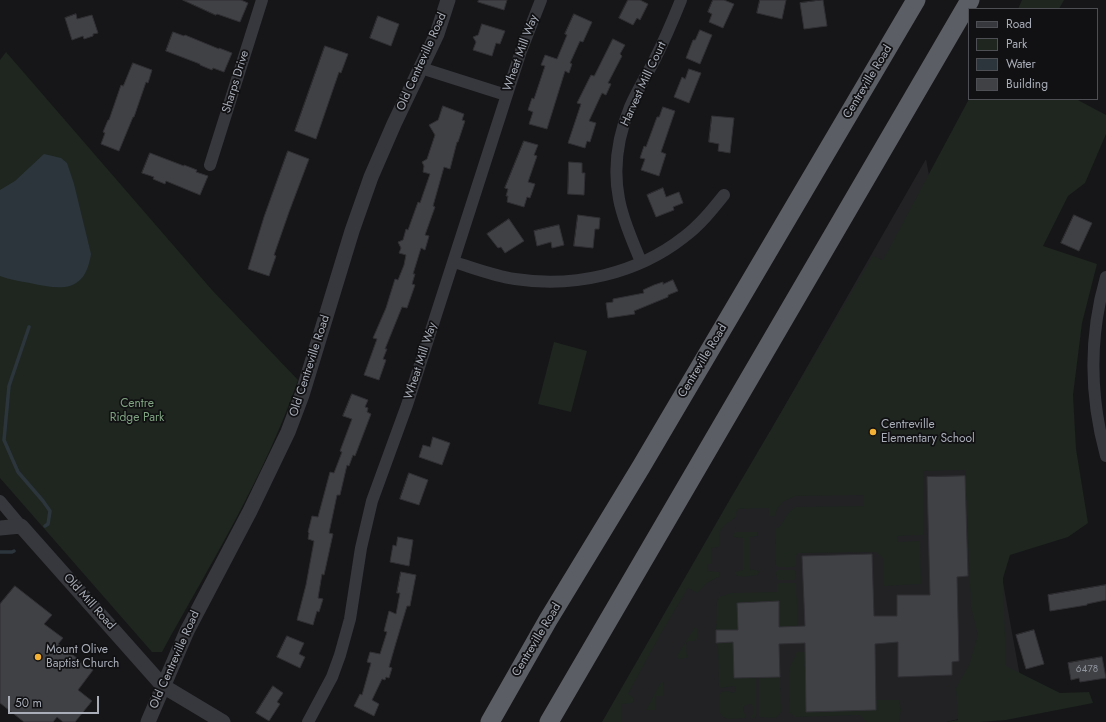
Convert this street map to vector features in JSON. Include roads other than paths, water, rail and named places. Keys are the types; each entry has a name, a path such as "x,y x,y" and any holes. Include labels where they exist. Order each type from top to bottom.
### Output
{"highway":[{"name":"Centreville Road","path":"490,722 548,620 637,474 916,0"},
{"path":"549,722 970,0"}],"street":[{"name":"Sharps Drive","path":"210,165 262,0"},
{"name":"Old Centreville Road","path":"148,722 194,616 253,505 288,432 302,395 352,231 371,177 394,124 437,34 448,0"},
{"name":"Wheat Mill Way","path":"308,722 332,677 340,655 350,619 361,548 372,501 407,405 523,44 541,0"},
{"name":"Harvest Mill Court","path":"641,262 621,211 618,198 616,170 618,153 622,132 630,107 654,60 681,0"},
{"path":"421,68 506,96"},
{"path":"454,262 494,275 534,281 553,282 602,276 641,262 668,248 699,224 724,195"},
{"path":"1106,278 1097,318 1093,379 1096,409 1106,456"},
{"name":"Old Mill Road","path":"0,501 163,686 223,722"},
{"path":"0,528 21,526"}],"water":[{"path":"44,154 61,158 67,163 74,184 91,254 88,267 83,276 78,282 70,286 52,287 0,276 0,190 15,181"}],"waterway":[{"path":"29,327 9,386 4,440 18,472 50,511 48,524 45,526"},
{"path":"0,552 14,551"}],"place":[{"name":"Centreville Elementary School","path":"873,432"},
{"name":"Mount Olive Baptist Church","path":"38,657"}],"park label":[{"name":"Centre Ridge Park","path":"137,411"}]}
